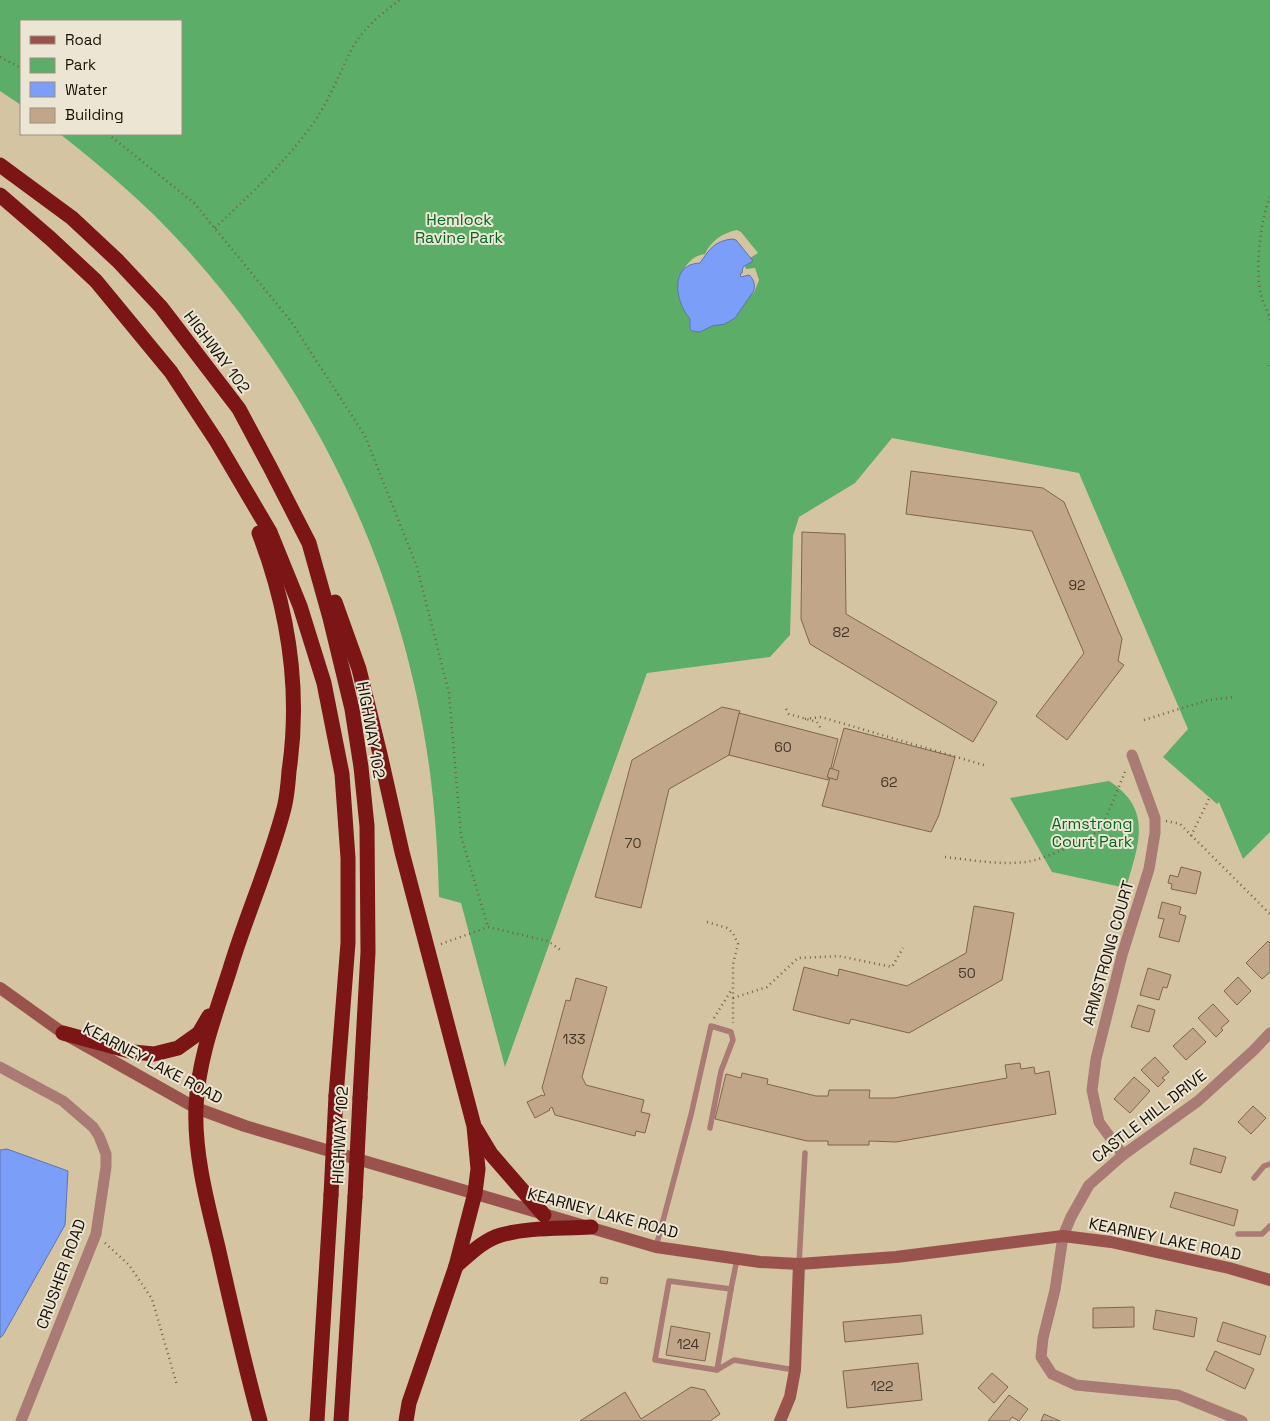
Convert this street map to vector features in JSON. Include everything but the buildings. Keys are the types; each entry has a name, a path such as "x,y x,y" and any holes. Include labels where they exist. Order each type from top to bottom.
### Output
{"highway":[{"name":"HIGHWAY 102","path":"0,164 72,218 118,261 161,307 239,410 308,543 330,618 352,709 361,767 367,826 368,952 340,1421"},
{"name":"HIGHWAY 102","path":"0,195 51,238 96,281 171,372 217,442 270,532 300,606 324,683 342,774 348,858 348,943 336,1096 317,1421"},
{"path":"241,484 268,556 282,602 291,651 294,739 284,810 220,998 204,1054 196,1108 200,1171 242,1354 260,1421"},
{"path":"308,543 337,606 359,669 402,852 474,1126 478,1169 476,1193 456,1266 409,1402 406,1421"},
{"path":"63,1033 133,1052 154,1054 178,1048 199,1033 220,998"},
{"path":"474,1126 491,1154 544,1215"},
{"path":"456,1266 476,1248 499,1235 527,1230 591,1227"}],"main road":[{"name":"KEARNEY LAKE ROAD","path":"0,988 63,1033 196,1108 245,1126 656,1247 737,1259 799,1264 896,1257 1063,1236 1111,1242 1229,1268 1270,1280"},
{"path":"780,1421 790,1397 795,1370 799,1264"}],"street":[{"name":"ARMSTRONG COURT","path":"1123,1155 1099,1122 1092,1090 1096,1059 1120,964 1149,869 1155,833 1155,818 1132,755"},
{"name":"CASTLE HILL DRIVE","path":"1242,1421 1178,1395 1076,1386 1052,1374 1041,1357 1048,1314 1055,1290 1063,1236 1071,1217 1089,1185 1123,1155 1198,1100 1254,1050 1270,1033"},
{"name":"CRUSHER ROAD","path":"0,1067 63,1102 89,1124 99,1136 106,1154 106,1167 96,1234 21,1421"}],"lane":[{"path":"656,1247 691,1115 711,1026 731,1032 733,1040 721,1071 710,1128"},
{"path":"799,1264 806,1153"},
{"path":"1254,1178 1264,1166 1270,1164"},
{"path":"1238,1234 1262,1234 1270,1226"},
{"path":"717,1370 737,1259"},
{"path":"731,1289 669,1281 654,1360 717,1370 734,1360 795,1370"}],"path":[{"path":"214,228 268,177 310,128 335,86 355,43 382,13 400,0"},
{"path":"0,57 20,67"},
{"path":"109,135 194,203 290,320 365,436 416,567 449,693 461,836 476,892 488,927"},
{"path":"1270,198 1266,208 1258,252 1260,294 1270,316 1270,321"},
{"path":"1144,720 1208,700 1235,697"},
{"path":"786,709 789,714 817,722 821,729"},
{"path":"805,719 821,717 987,766"},
{"path":"945,857 998,863 1028,862 1063,849 1101,830 1132,755"},
{"path":"1191,836 1210,797"},
{"path":"1155,818 1180,824 1270,914"},
{"path":"707,922 727,928 733,933 738,944 733,964 732,998 734,1018 731,1032"},
{"path":"428,948 488,927 548,940 562,951"},
{"path":"732,998 767,987 798,958 839,956 892,967 903,948"},
{"path":"711,1026 716,1013 732,988"},
{"path":"96,1234 129,1266 152,1299 177,1386"}],"green space":[{"name":"Hemlock Ravine Park","path":"0,0 1270,0 1270,832 1243,859 1219,802 1217,804 1163,757 1188,729 1079,473 892,438 855,483 799,517 793,536 790,635 770,657 647,673 505,1067 461,903 439,897 436,831 431,782 416,693 398,622 374,553 345,486 311,421 272,359 229,300 182,244 153,214 108,173 61,135 182,135 182,20 20,20 20,104 0,91","holes":["737,230 741,232 758,253 750,258 745,266 746,269 755,268 759,280 754,292 746,300 681,275 690,261 705,254 710,245 718,238 732,231"]},
{"name":"Armstrong Court Park","path":"1109,781 1123,792 1132,804 1137,816 1139,829 1138,843 1126,888 1052,872 1010,798"}],"water":[{"path":"732,239 736,240 753,261 743,267 740,274 741,277 749,275 752,278 754,290 735,318 725,324 712,326 700,332 692,331 690,329 690,319 678,294 679,277 683,270 690,265 700,263 716,244"},
{"path":"7,1149 68,1171 65,1225 0,1338 0,1150"}]}
